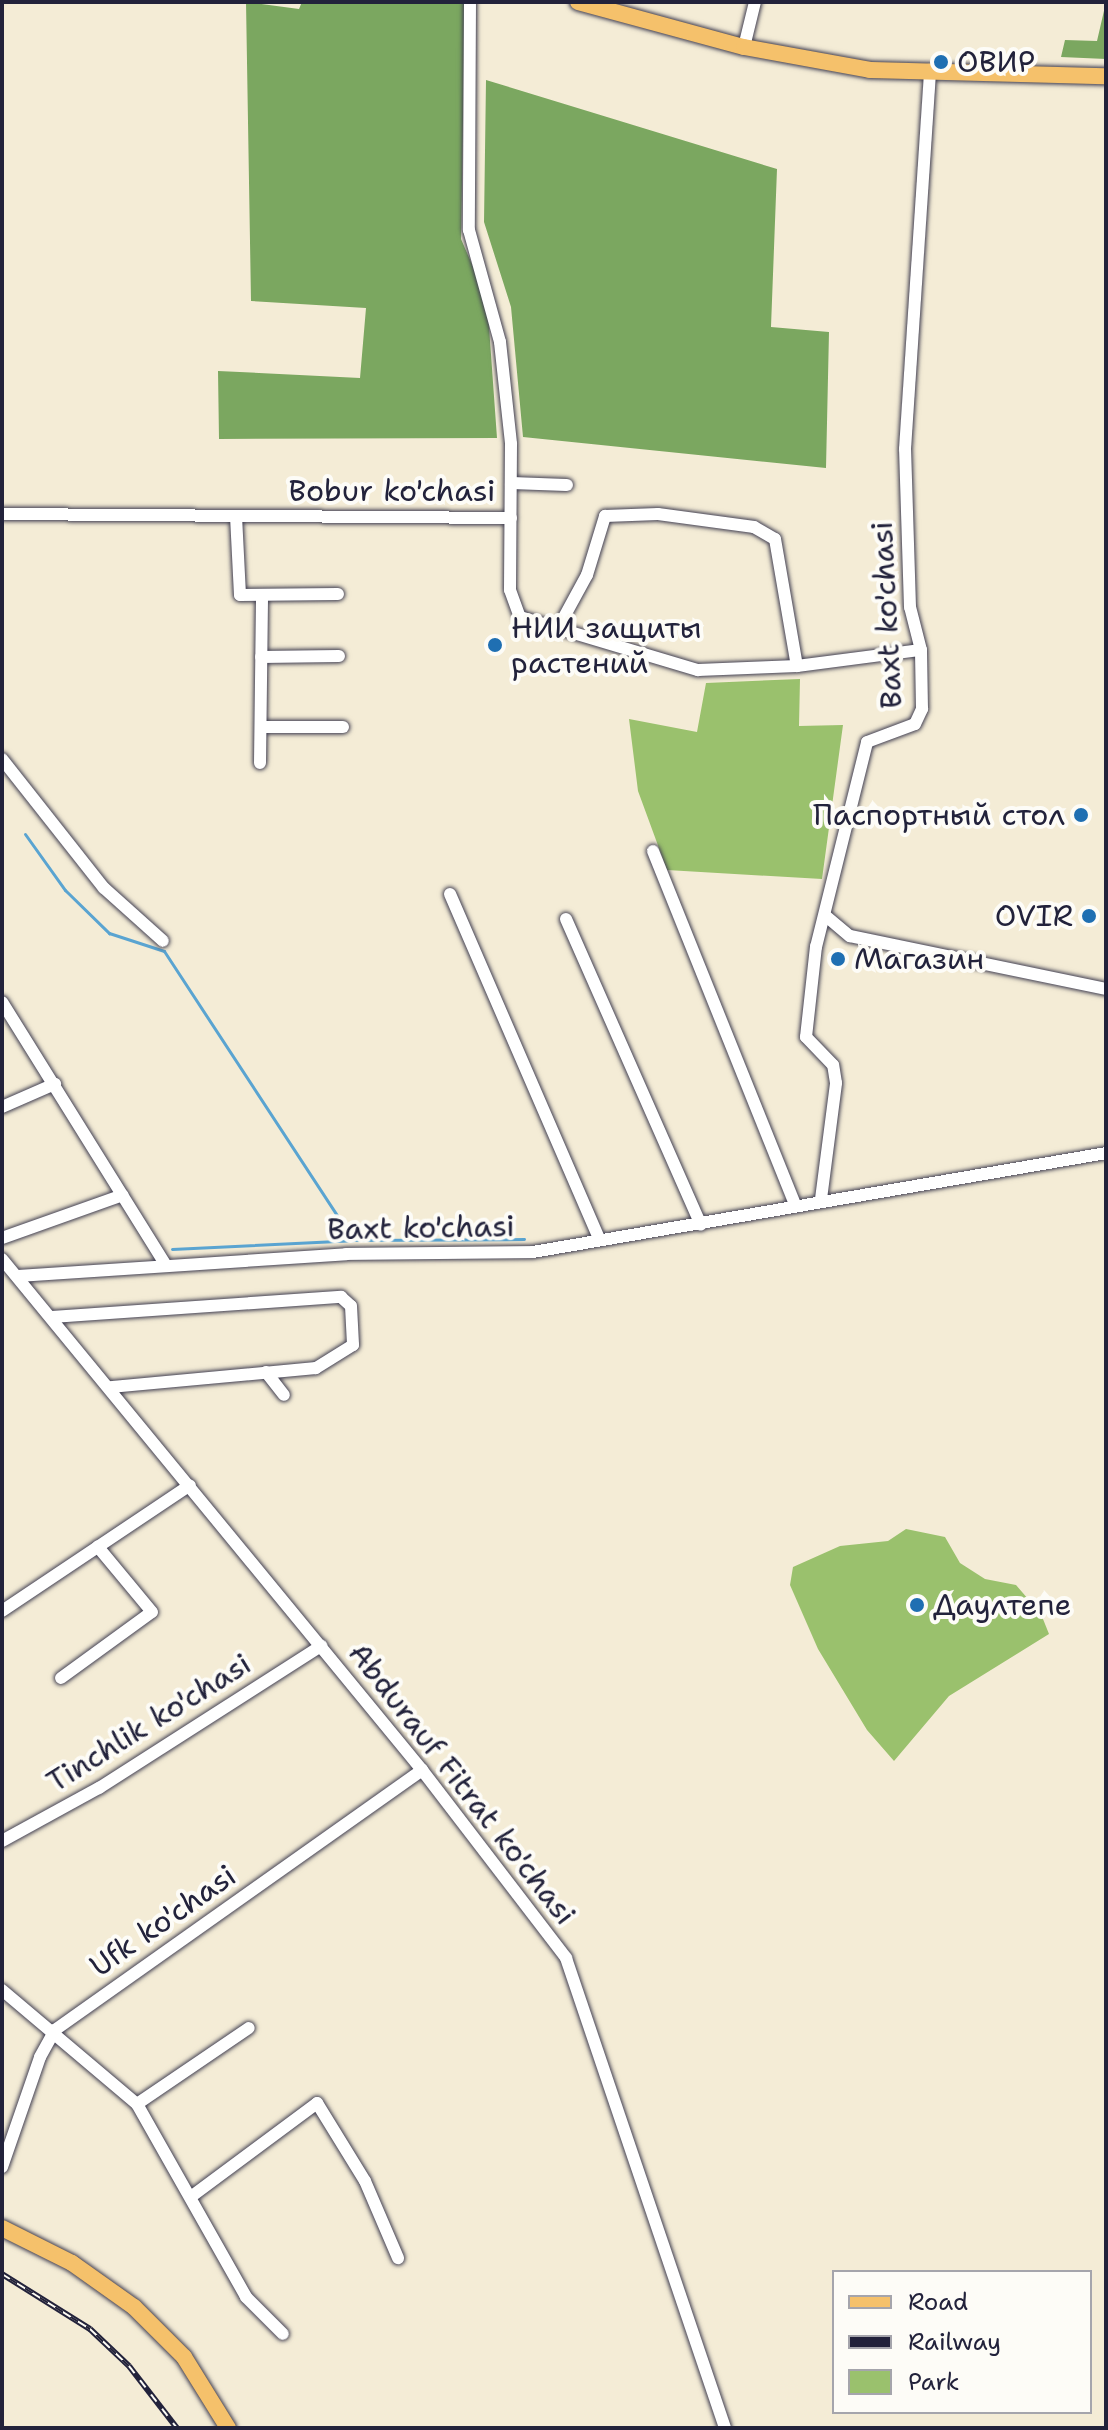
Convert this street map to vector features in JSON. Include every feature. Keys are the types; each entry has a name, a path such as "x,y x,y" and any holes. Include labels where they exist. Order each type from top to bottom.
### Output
{"main road":[{"path":"588,3 744,47 870,70 1106,76"},
{"path":"2,2230 85,2277 130,2310 179,2359 226,2428"}],"street":[{"path":"470,2 469,230 500,342 511,518"},
{"path":"744,47 755,2"},
{"name":"Baxt ko'chasi","path":"821,1199 836,1083 833,1065 806,1037 816,947 827,917 867,742 915,724 921,715 921,650 910,607 905,449 930,70"},
{"path":"511,483 567,485"},
{"name":"Bobur ko'chasi","path":"2,514 511,518 513,606 520,617 557,630 698,670 797,666 921,650"},
{"path":"557,630 587,575 605,516 658,514 754,527 775,539 797,666"},
{"path":"236,516 240,595 338,594"},
{"path":"260,763 262,595"},
{"path":"261,657 339,656"},
{"path":"261,727 343,727"},
{"path":"2,759 104,888 163,941"},
{"path":"653,851 795,1204"},
{"path":"450,894 599,1239"},
{"path":"827,917 850,936 1106,989"},
{"path":"566,919 701,1225"},
{"path":"2,1002 166,1265"},
{"path":"2,1107 55,1084"},
{"name":"Baxt ko'chasi","path":"18,1276 346,1254 533,1252 701,1225 821,1199 1106,1153"},
{"path":"2,1238 123,1195"},
{"name":"Abdurauf Fitrat ko'chasi","path":"2,1259 422,1770 566,1958 725,2428"},
{"path":"52,1317 347,1300 356,1339 353,1345 316,1368 110,1387"},
{"path":"266,1372 284,1395"},
{"path":"2,1611 190,1485"},
{"path":"61,1678 152,1612 98,1547"},
{"name":"Tinchlik ko'chasi","path":"2,1841 99,1788 321,1646"},
{"name":"Ufk ko'chasi","path":"2,2167 40,2057 55,2030 422,1770"},
{"path":"2,1990 55,2030 137,2104 192,2196 246,2297 283,2334"},
{"path":"137,2104 249,2028"},
{"path":"192,2196 317,2103 365,2181 398,2258"}],"green space":[{"path":"246,2 299,9 302,2 465,2 461,239 487,299 497,438 219,439 218,371 360,378 366,308 251,301"},
{"path":"1106,2 1106,59 1061,57 1065,40 1097,41"},
{"path":"486,80 777,169 771,327 829,332 826,468 523,437 511,307 484,222"},
{"path":"800,679 799,726 843,725 822,879 667,870 638,791 629,719 697,732 706,683"},
{"path":"906,1529 945,1537 960,1563 985,1579 1016,1585 1041,1614 1049,1634 949,1696 894,1761 867,1730 818,1649 790,1585 793,1567 840,1546 888,1541"}],"waterway":[{"path":"25,834 65,890 109,933 164,951 353,1240"},
{"path":"172,1249 353,1240 524,1239"}],"railway":[{"path":"2,2274 90,2329 129,2366 177,2428"}],"place":[{"name":"ОВИР","path":"941,62"},
{"name":"НИИ защиты растений","path":"495,645"},
{"name":"Паспортный стол","path":"1081,815"},
{"name":"OVIR","path":"1089,916"},
{"name":"Магазин","path":"838,959"},
{"name":"Даултепе","path":"917,1605"}]}
